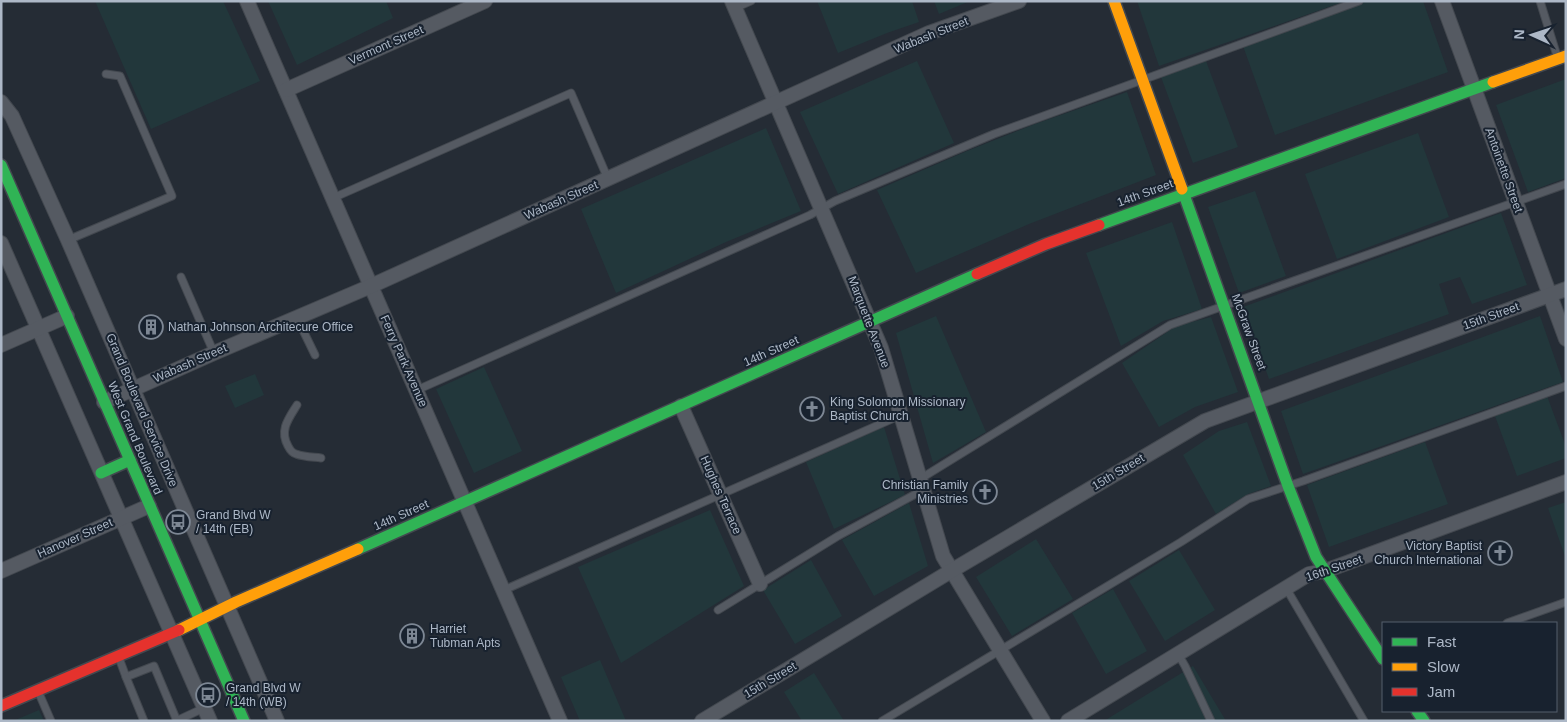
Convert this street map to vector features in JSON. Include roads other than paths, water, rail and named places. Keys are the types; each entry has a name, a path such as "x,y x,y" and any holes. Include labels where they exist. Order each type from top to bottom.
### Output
{"street":[{"name":"Ferry Park Avenue","path":"247,1 466,501 560,721"},
{"name":"Wabash Street","path":"104,402 371,286 929,33 1019,1"},
{"name":"McGraw Street","path":"1114,1 1288,486 1316,557 1382,657"},
{"name":"Antoinette Street","path":"1442,1 1566,339"},
{"name":"Vermont Street","path":"286,90 481,2"},
{"name":"Marquette Avenue","path":"733,5 881,348 943,556 1042,721"},
{"name":"14th Street","path":"1,706 172,633 227,606 1046,244 1562,58"},
{"name":"Grand Boulevard Service Drive","path":"1,102 12,116 68,240 276,721"},
{"name":"West Grand Boulevard","path":"1,165 244,721"},
{"path":"1,243 207,715"},
{"name":"15th Street","path":"702,721 951,570 1205,421 1566,289"},
{"path":"1,345 67,316"},
{"name":"Hughes Terrace","path":"681,406 760,584"},
{"path":"101,473 130,460"},
{"name":"16th Street","path":"1068,721 1309,574 1325,571 1566,482"},
{"name":"Hanover Street","path":"1,571 149,506"}],"lane":[{"path":"733,5 751,1"},
{"path":"417,390 835,201 994,134 1359,1"},
{"path":"1540,1 1562,58"},
{"path":"68,240 172,196 120,76 106,74"},
{"path":"333,198 571,93 608,179"},
{"path":"718,610 922,485 1170,325 1566,184"},
{"path":"181,277 214,353"},
{"path":"297,318 315,355"},
{"path":"882,721 1181,542 1248,499 1566,386"},
{"path":"297,405 286,424 284,436 286,444 290,451 295,454 321,458"},
{"path":"504,590 901,415"},
{"path":"1286,588 1364,721"},
{"path":"1510,622 1566,602"},
{"path":"1178,654 1186,666 1211,721"},
{"path":"118,656 144,721"},
{"path":"126,677 154,666 176,721 207,715"},
{"path":"37,690 51,721"}],"place":[{"name":"Nathan Johnson Architecure Office","path":"151,327"},
{"name":"King Solomon Missionary Baptist Church","path":"812,409"},
{"name":"Christian Family Ministries","path":"985,492"},
{"name":"Grand Blvd W / 14th (EB)","path":"178,522"},
{"name":"Victory Baptist Church International","path":"1500,553"},
{"name":"Harriet Tubman Apts","path":"412,636"},
{"name":"Grand Blvd W / 14th (WB)","path":"208,695"}]}
